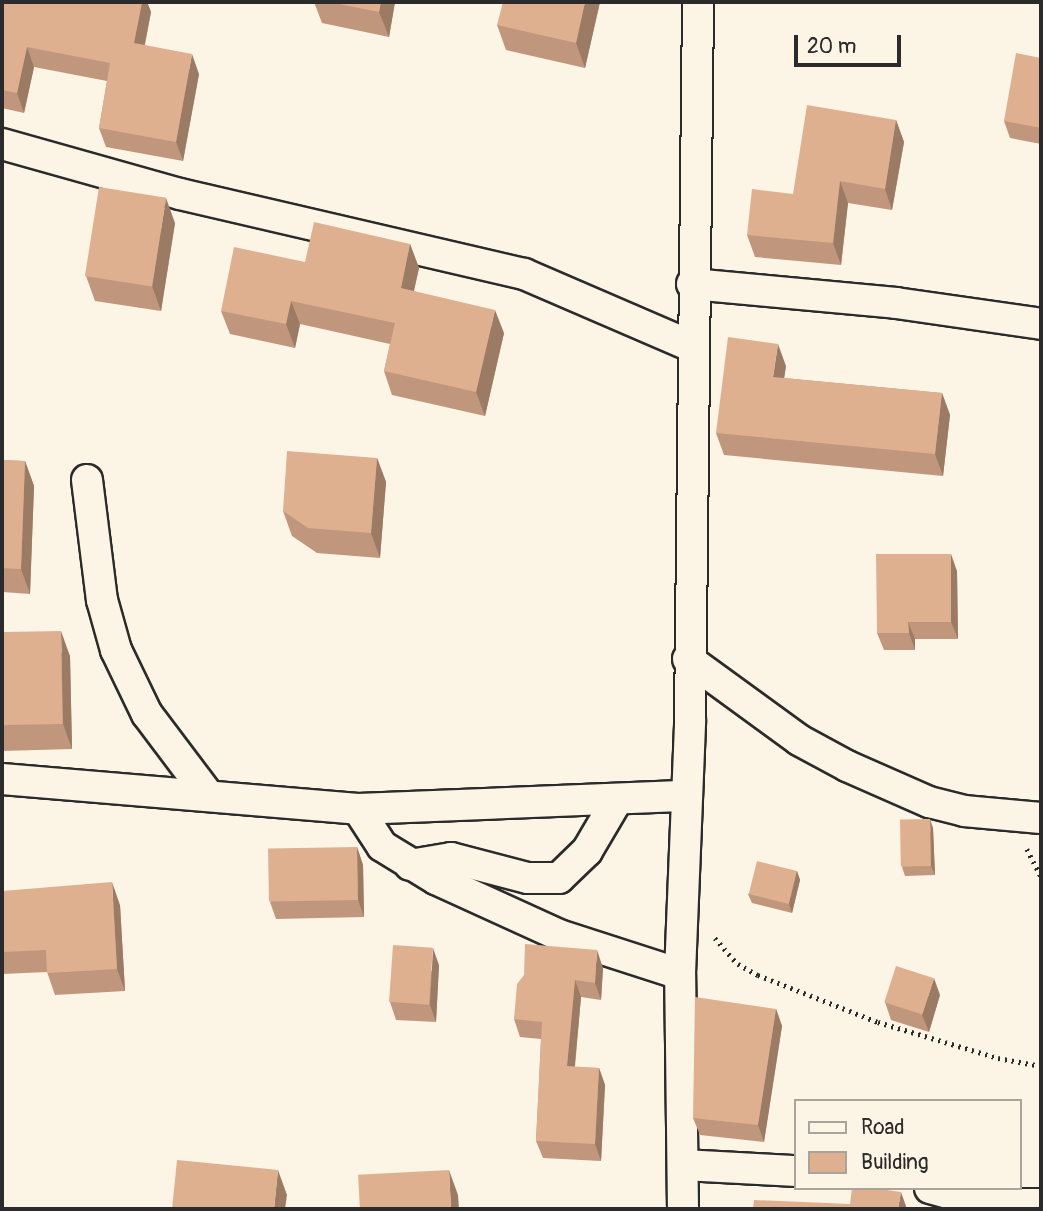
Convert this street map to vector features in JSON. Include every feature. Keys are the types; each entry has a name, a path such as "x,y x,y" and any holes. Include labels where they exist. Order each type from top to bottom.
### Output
{"street":[{"path":"683,1209 680,974 687,796 691,346 698,2"},
{"path":"2,144 180,194 524,274 691,346"},
{"path":"692,284 896,303 1041,324"},
{"path":"87,480 102,600 116,650 147,714 208,795"},
{"path":"688,659 788,733 847,766 929,802 964,811 1041,818"},
{"path":"2,779 358,809 687,796"},
{"path":"410,865 451,858 527,878 559,878 587,851 617,800"},
{"path":"358,809 382,846 410,865 559,935 680,974"},
{"path":"684,1165 794,1171"},
{"path":"937,1190 988,1204 1041,1204"}],"path":[{"path":"711,934 738,964 758,975 878,1022 998,1059 1041,1066"}],"building":[{"path":"2,2 142,2 134,43 192,54 176,142 99,128 110,63 27,47 17,93 2,90"},
{"path":"329,2 381,2 379,12"},
{"path":"503,2 585,2 576,43 497,25"},
{"path":"1016,53 1041,58 1041,128 1004,121"},
{"path":"807,105 896,120 885,189 840,181 833,243 747,235 752,189 793,194"},
{"path":"99,187 166,198 152,287 85,276"},
{"path":"314,222 410,244 401,288 495,310 476,392 384,371 395,323 291,301 286,324 221,311 234,247 305,262"},
{"path":"728,337 778,344 773,377 942,393 935,454 716,433"},
{"path":"287,451 377,458 371,533 308,528 283,511"},
{"path":"2,460 25,461 21,569 2,568"},
{"path":"876,554 951,554 951,622 908,622 909,633 877,633"},
{"path":"61,631 63,724 4,725 2,632"},
{"path":"930,819 931,866 901,867 900,820"},
{"path":"357,847 358,900 269,902 268,849"},
{"path":"757,861 797,871 789,904 749,894"},
{"path":"112,882 117,969 47,973 46,950 2,952 2,891"},
{"path":"525,944 597,950 595,983 575,980 567,1066 599,1068 595,1144 536,1141 542,1022 514,1019 517,984 524,975"},
{"path":"393,945 433,948 429,1005 389,1002"},
{"path":"896,966 934,978 922,1015 884,1002"},
{"path":"695,997 776,1009 758,1125 693,1118"},
{"path":"177,1160 278,1170 274,1209 172,1209"},
{"path":"449,1170 451,1209 360,1209 358,1175"},
{"path":"852,1190 901,1192 898,1209 753,1209 754,1200 850,1204"}]}
